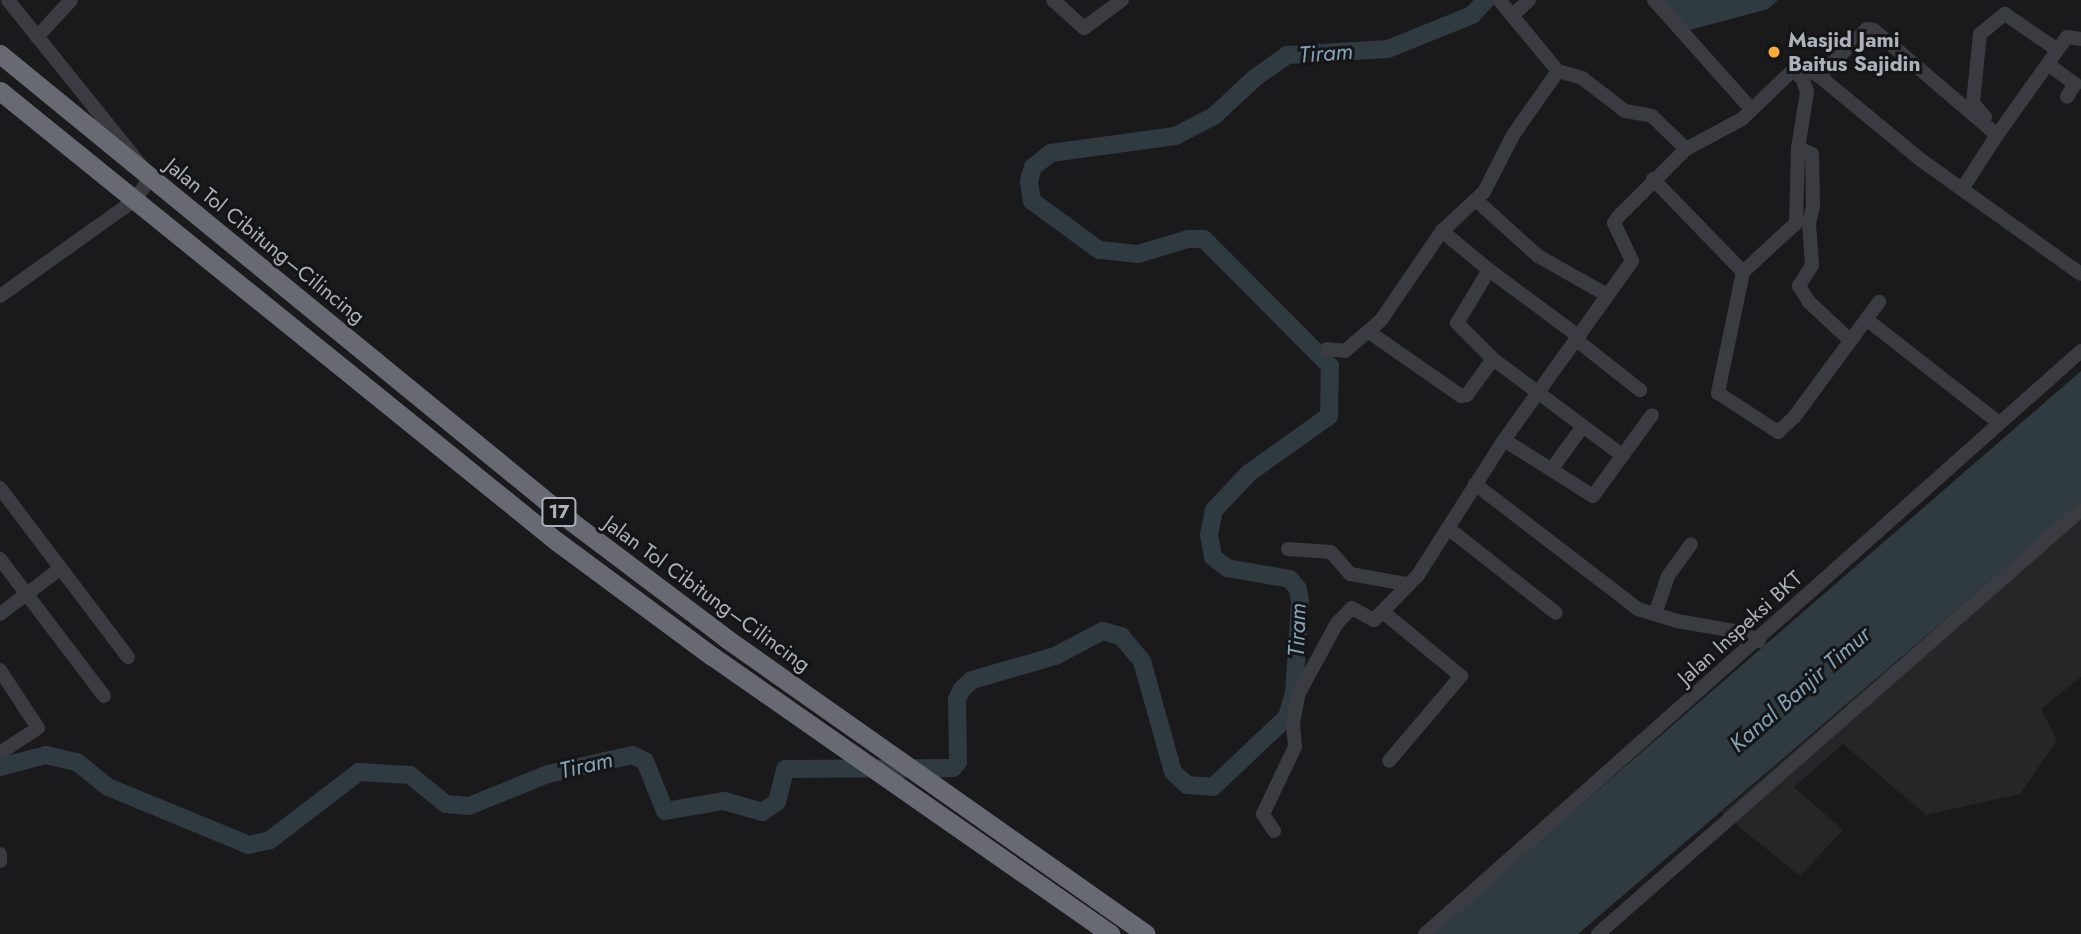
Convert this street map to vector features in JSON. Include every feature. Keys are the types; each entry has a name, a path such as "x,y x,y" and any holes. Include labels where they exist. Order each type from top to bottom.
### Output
{"highway":[{"name":"Jalan Tol Cibitung–Cilincing","path":"0,54 572,523 727,639 1146,934"},
{"name":"17","path":"0,91 555,540 712,656 1111,934"}],"street":[{"path":"0,296 133,201 151,178 8,0"},
{"path":"37,37 71,0"},
{"path":"1053,0 1084,28 1122,0"},
{"path":"1513,15 1529,0"},
{"path":"1654,0 1751,108"},
{"path":"1500,1 1558,71 1582,78 1625,111 1652,116 1686,149"},
{"path":"1995,133 1992,121 1973,107 1978,37 2005,14 2053,47"},
{"path":"1819,76 1871,28 1995,133"},
{"path":"1962,190 1995,133 2069,35 2081,39"},
{"path":"2048,64 2074,84 2067,97"},
{"path":"1274,831 1263,814 1296,747 1293,723 1302,684 1347,610 1354,608 1371,620 1383,612 1448,528 1504,440 1633,258 1616,220 1653,179 1686,149 1742,119 1792,70 1801,66 1819,76 1962,190 2080,270"},
{"path":"1792,70 1802,78 1807,92 1798,148 1796,223 1743,272 1718,393 1774,433 1795,416 1879,302"},
{"path":"1327,349 1345,351 1369,332 1442,231 1476,200 1502,163 1513,135 1558,71"},
{"path":"1798,148 1812,154 1813,206 1809,223 1812,265 1799,286 1809,302 1851,341"},
{"path":"1653,179 1743,272"},
{"path":"1476,200 1538,256 1607,295"},
{"path":"1442,231 1640,390"},
{"path":"1489,270 1457,323 1493,359 1623,456"},
{"path":"1866,319 1999,423"},
{"path":"1369,332 1461,396 1467,395 1493,359"},
{"name":"Jalan Inspeksi BKT","path":"1425,934 1759,641 2081,351"},
{"path":"1504,440 1593,496 1652,415"},
{"path":"1551,470 1583,426"},
{"path":"1475,484 1617,594 1655,614 1741,632 1759,641"},
{"path":"0,488 128,657"},
{"path":"1598,934 2081,510"},
{"path":"1448,528 1556,613"},
{"path":"1655,614 1668,576 1691,544"},
{"path":"1288,549 1331,552 1350,574 1407,584"},
{"path":"0,559 104,696"},
{"path":"0,614 61,568"},
{"path":"1383,612 1461,676 1390,761"},
{"path":"0,670 37,722 34,734 0,753"},
{"path":"0,854 0,861"}],"shaded area":[{"path":"2081,501 2081,677 2041,709 2057,740 2020,794 1926,815 1843,744 1794,787 1843,830 1800,876 1722,813"}],"water":[{"path":"1659,0 1778,0 1768,9 1690,30"},
{"name":"Kanal Banjir Timur","path":"2081,371 2081,503 1578,934 1432,934"}],"waterway":[{"name":"Tiram","path":"0,767 46,755 77,762 108,787 249,845 270,840 359,772 410,775 446,804 469,806 548,774 632,755 645,761 665,811 724,801 762,812 777,802 785,769 953,768 958,762 957,699 962,689 972,680 1055,656 1103,631 1121,636 1142,661 1173,772 1187,785 1213,787 1287,717 1294,693 1300,602 1298,589 1290,579 1227,568 1213,557 1209,535 1214,510 1249,473 1329,416 1330,366 1204,239 1188,239 1138,254 1099,250 1032,201 1029,181 1033,167 1051,153 1175,136 1214,116 1256,77 1287,55 1388,49 1472,15 1486,0"}],"place":[{"name":"Masjid Jami Baitus Sajidin","path":"1774,52"}]}
